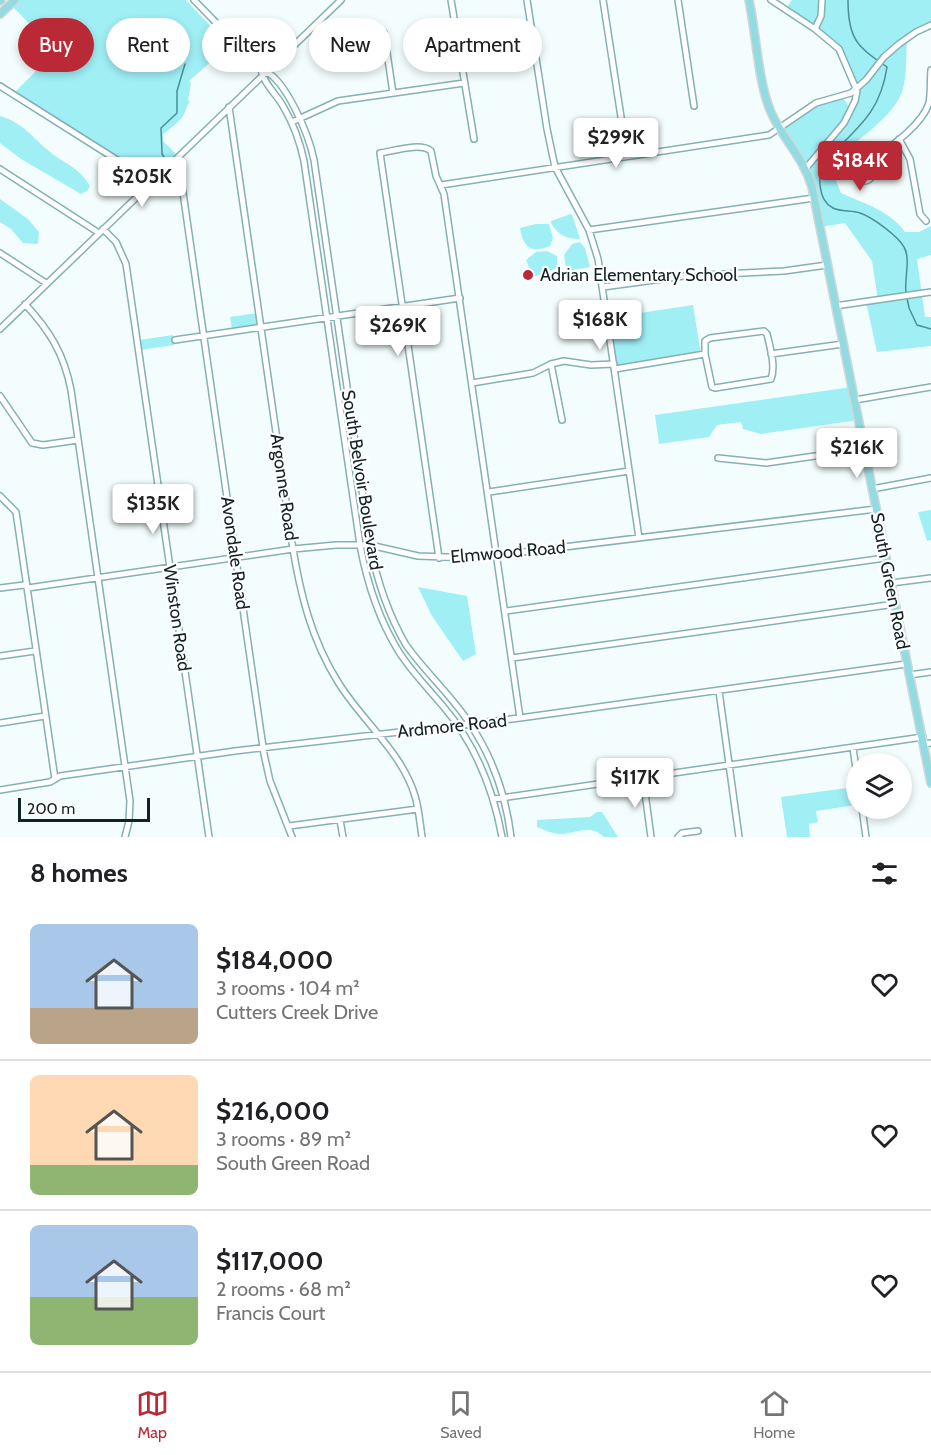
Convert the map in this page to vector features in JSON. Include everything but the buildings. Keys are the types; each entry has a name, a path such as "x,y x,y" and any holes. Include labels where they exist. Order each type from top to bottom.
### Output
{"main road":[{"path":"0,14 15,0"},
{"name":"South Green Road","path":"749,0 766,99 779,129 806,168 814,198 906,664 926,742 931,783"}],"street":[{"name":"South Belvoir Boulevard","path":"194,0 211,18"},
{"path":"297,41 341,0"},
{"path":"451,0 474,139"},
{"path":"527,0 555,167 589,230 598,259 639,538"},
{"path":"603,0 621,117"},
{"path":"678,0 694,106"},
{"path":"771,0 815,29 839,49 856,89 857,94 850,113 831,140 806,168"},
{"path":"815,29 820,16 822,0"},
{"path":"441,184 774,134 808,108 847,95 856,89 884,57 907,38 931,25"},
{"path":"868,163 899,139 924,115 929,102 931,70"},
{"name":"South Belvoir Boulevard","path":"263,72 285,92 309,137 370,545 379,584 398,632 416,658 470,724 504,797 512,837"},
{"name":"South Belvoir Boulevard","path":"263,72 292,122 304,161 360,545 368,584 387,630 409,667 458,725 473,750 494,799 502,837"},
{"path":"0,329 178,158 263,72"},
{"path":"390,72 393,93"},
{"path":"292,122 338,101 464,83"},
{"path":"0,86 152,182"},
{"path":"839,96 846,100 850,113"},
{"name":"Argonne Road","path":"230,107 293,549 304,608 314,636 338,683 404,771 413,790 422,837"},
{"path":"899,139 910,159 920,214 926,221"},
{"path":"439,558 380,153 421,147 429,148 433,155 436,176 441,184 489,492 520,718"},
{"name":"Avondale Road","path":"178,158 263,748 270,781 292,837"},
{"path":"0,169 101,231"},
{"path":"589,230 814,198"},
{"name":"Winston Road","path":"101,231 116,242 126,264 209,837"},
{"path":"0,253 46,283"},
{"path":"603,287 684,276 784,271 827,265"},
{"path":"835,306 931,292"},
{"path":"175,340 460,298"},
{"path":"25,304 48,330 62,357 69,380 125,766 130,811 125,837"},
{"path":"760,331 767,334 773,375 769,381 715,388 710,385 705,354 704,344 707,339 760,331"},
{"path":"771,354 843,344"},
{"path":"472,383 527,375 564,361 615,366 705,354"},
{"path":"551,364 562,420"},
{"path":"855,400 931,387"},
{"path":"0,396 32,443 43,445 78,440"},
{"path":"718,458 766,463 864,448"},
{"path":"489,492 629,471"},
{"path":"872,489 931,478"},
{"path":"0,495 16,512 55,779"},
{"name":"Elmwood Road","path":"0,588 98,578 321,546 370,545 418,556 474,558 876,509"},
{"path":"506,611 885,558"},
{"path":"891,583 931,578"},
{"path":"512,657 895,603"},
{"path":"0,656 35,651"},
{"name":"Ardmore Road","path":"0,790 50,782 60,776 125,766 520,718 906,664"},
{"path":"909,675 931,672"},
{"path":"719,691 739,837"},
{"path":"0,723 45,716"},
{"path":"494,799 853,748 926,742"},
{"path":"853,748 854,753"},
{"path":"643,778 651,837"},
{"path":"289,826 418,809"},
{"path":"864,819 866,837"},
{"path":"340,820 343,837"},
{"path":"678,837 682,833 698,831"}],"shaded area":[{"path":"18,0 186,0 203,18 202,70 189,81 191,83 188,100 190,102 181,119 163,134 163,141 176,154 155,176 146,176 14,93 35,72 94,72 94,18 24,18 12,6"},
{"path":"792,0 931,0 931,25 907,38 905,77 899,100 883,119 834,164 836,181 841,193 884,213 899,224 905,232 919,232 931,226 931,255 917,259 925,317 931,317 931,346 877,352 866,302 878,300 872,261 845,223 820,227 812,188 779,129 808,108 843,98 850,111 857,94 834,40 787,7"},
{"path":"0,116 21,126 50,152 76,170 90,186 87,191 81,194 21,159 0,143"},
{"path":"0,199 28,219 39,232 38,244 23,243 11,229 0,222"},
{"path":"571,214 580,239 563,236 551,223 551,221"},
{"path":"549,224 553,238 550,246 533,249 523,240 520,228"},
{"path":"580,242 585,248 590,267 568,271 564,255 572,244"},
{"path":"547,251 557,256 557,268 533,277 526,260 536,252"},
{"path":"693,305 701,355 615,369 607,318"},
{"path":"257,313 258,322 254,326 232,329 230,317"},
{"path":"173,335 174,345 140,350 139,340"},
{"path":"852,387 859,420 761,434 743,429 741,422 717,425 709,437 659,444 655,415"},
{"path":"931,510 931,540 927,541 918,512"},
{"path":"418,587 467,596 476,654 463,661 432,616"},
{"path":"846,788 846,806 816,811 818,822 809,824 810,837 787,837 781,797"},
{"path":"597,812 602,812 618,837 604,837 589,830 558,834 537,827 537,820 590,817"}],"waterway":[{"path":"848,0 850,24 856,40 861,47 887,67 884,84 872,109 856,130 824,162 820,187 824,199 833,208 865,215 884,227 901,243 907,257 906,293"},
{"path":"166,160 162,154 161,128 177,113 177,91 183,72"},
{"path":"907,298 917,325 931,329"}],"place":[{"name":"Adrian Elementary School","path":"528,275"}]}
